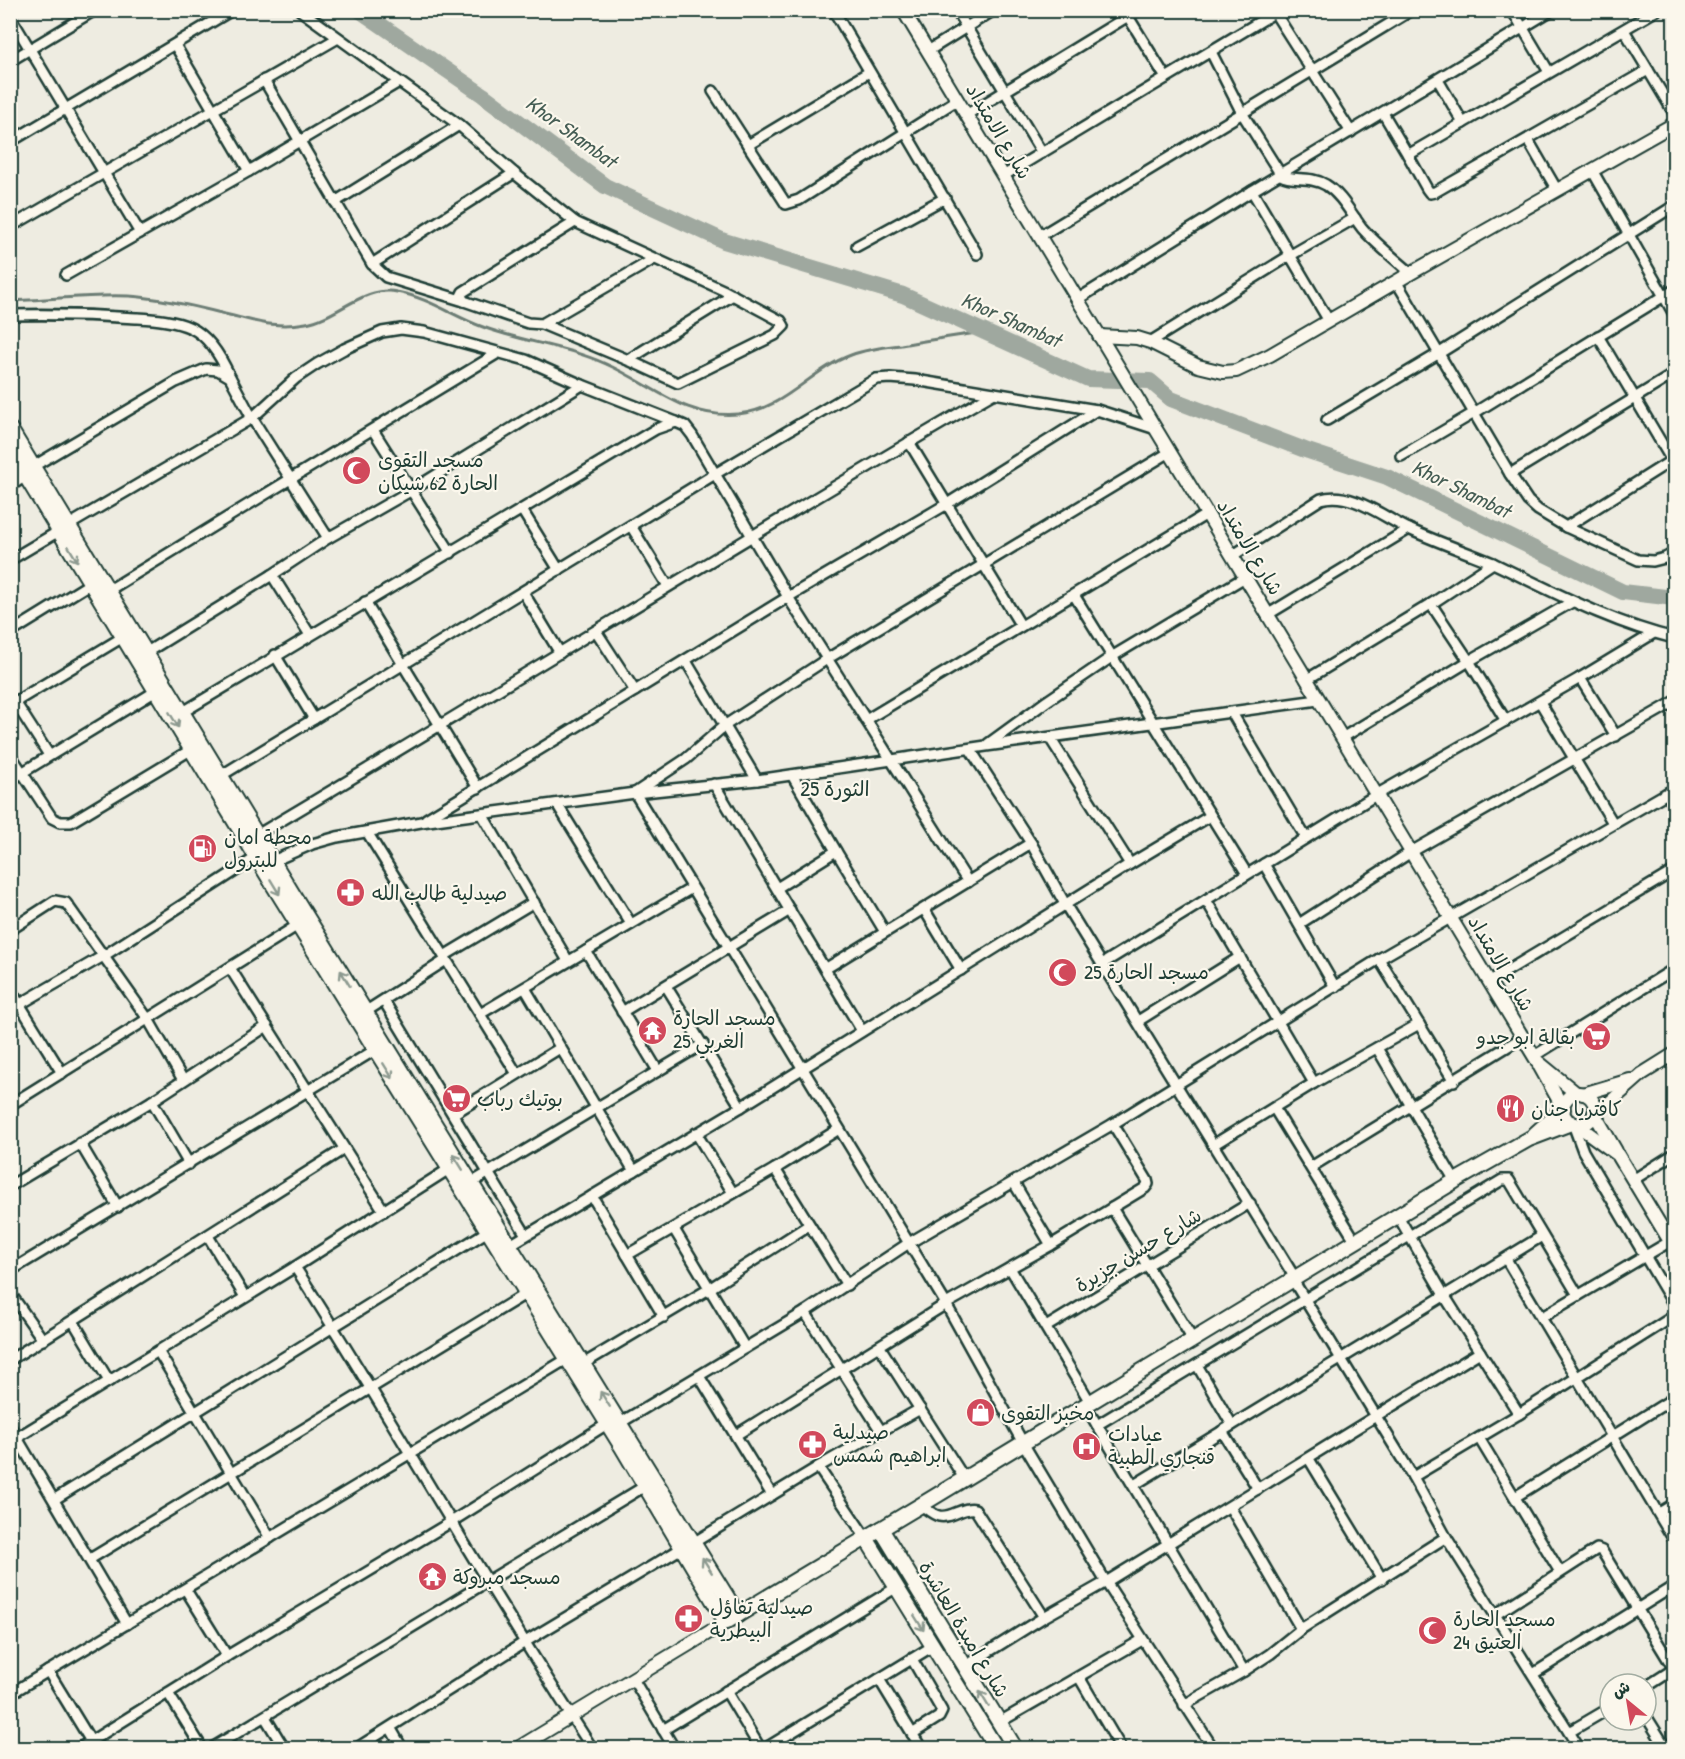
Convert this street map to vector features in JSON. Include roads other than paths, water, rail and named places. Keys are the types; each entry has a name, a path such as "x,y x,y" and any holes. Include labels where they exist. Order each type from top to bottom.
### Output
{"main road":[{"path":"10,429 30,471 64,528 91,583 123,637 375,1050 567,1359 614,1423 732,1618 1455,1181 1529,1139 1574,1124"},
{"path":"10,450 30,471"},
{"path":"64,528 109,590 365,1012 584,1364 645,1486 687,1546"},
{"path":"1529,1139 1563,1108"},
{"name":"شارع امبدة العاشرة","path":"881,1528 1014,1749"},
{"name":"شارع امبدة العاشرة","path":"866,1538 996,1749"},
{"path":"882,1563 897,1555"}],"street":[{"path":"10,61 95,10"},
{"path":"10,142 232,10"},
{"path":"264,80 372,264 386,277 528,323 542,324 678,383 782,330 784,326 781,321 733,295 575,222 459,125 300,10"},
{"name":"شارع الامتداد","path":"903,10 1536,1058 1580,1093"},
{"path":"956,10 1042,153"},
{"path":"928,51 994,10"},
{"path":"966,115 1126,14 1138,10"},
{"path":"1040,236 1412,10"},
{"path":"1512,10 1549,72"},
{"path":"1078,299 1552,10"},
{"path":"1408,155 1657,10"},
{"path":"834,11 977,254"},
{"path":"1003,176 1277,12 1351,132"},
{"path":"1126,14 1166,78"},
{"path":"10,16 140,233"},
{"path":"1624,30 1674,113"},
{"path":"10,227 338,38"},
{"path":"175,45 249,171"},
{"path":"1211,52 1242,113 1281,175 1286,178 1305,178 1327,186 1374,240 1411,273"},
{"path":"1383,113 1430,193 1528,140 1648,70"},
{"path":"748,145 869,72"},
{"path":"1438,80 1463,123"},
{"path":"66,275 399,82"},
{"path":"713,91 786,204 792,203 957,100"},
{"path":"1102,341 1137,338 1198,366 1223,372 1236,371 1269,355 1674,124"},
{"path":"335,202 459,125"},
{"path":"1528,140 1557,190"},
{"path":"1592,170 1674,314"},
{"path":"372,264 514,173"},
{"path":"1252,191 1329,321"},
{"path":"857,246 945,198"},
{"path":"1327,420 1438,354 1674,206"},
{"path":"1150,342 1355,218"},
{"path":"464,301 461,296 463,292 575,222"},
{"path":"542,324 654,259"},
{"path":"1396,281 1519,490 1533,506 1566,527 1638,560 1653,561 1665,558 1674,552"},
{"path":"1401,456 1674,290"},
{"path":"628,360 733,295"},
{"path":"10,315 96,315 162,320 191,328 208,342 222,360 252,418 328,538"},
{"path":"10,560 252,418 296,378 317,364 382,332 401,329 418,331 526,360 582,386 685,426 788,597 968,882"},
{"path":"1566,527 1674,461 1598,336"},
{"path":"109,590 289,478 373,430 498,353"},
{"path":"10,486 30,471 194,373 206,369 218,370 231,378"},
{"path":"1510,474 1674,374"},
{"path":"222,775 715,474 876,379 915,380 1098,410 1155,427"},
{"path":"147,652 328,538 412,490 582,386"},
{"path":"257,835 441,726 668,586 994,393"},
{"path":"421,822 1098,410"},
{"path":"183,712 645,435 676,422"},
{"path":"373,430 451,553"},
{"path":"909,442 1021,626"},
{"path":"635,794 686,759 724,726 827,659 1170,452"},
{"path":"1232,556 1321,499 1329,497 1355,502 1409,529 1493,563 1572,602 1654,633 1674,638"},
{"path":"522,510 559,570"},
{"path":"866,720 1207,514"},
{"path":"631,526 668,586"},
{"path":"1267,615 1409,529"},
{"path":"1306,680 1431,604 1493,563"},
{"path":"272,575 310,635"},
{"path":"986,746 1047,700 1113,656 1245,577"},
{"path":"10,633 91,583"},
{"path":"523,592 560,653"},
{"path":"1074,595 1155,722 1247,874"},
{"path":"1342,738 1572,602"},
{"path":"365,603 478,788"},
{"path":"1431,604 1506,722"},
{"path":"596,631 635,691"},
{"path":"1102,964 1376,795 1506,722 1654,633"},
{"path":"50,755 13,704 123,637"},
{"path":"275,655 314,718"},
{"path":"686,661 757,780"},
{"path":"1580,678 1616,736"},
{"path":"10,780 156,691"},
{"path":"273,861 312,844 421,822 792,776 986,746 1318,700"},
{"path":"1540,702 1613,823"},
{"path":"1299,924 1412,852 1674,702"},
{"path":"1232,713 1306,838"},
{"path":"1050,738 1130,864"},
{"path":"10,754 52,818 60,822 71,822 192,749"},
{"path":"969,749 1031,843 1065,904 1250,1203 1305,1300 1413,1477 1446,1537 1579,1749"},
{"path":"792,776 885,932"},
{"path":"714,784 862,1031"},
{"path":"80,1749 93,1745 168,1693 227,1656 614,1423 699,1376 847,1285 909,1243 1113,1124 1379,959 1671,791 1674,805"},
{"path":"635,794 946,1304 1023,1443 1106,1582 1213,1749"},
{"path":"557,804 631,924"},
{"path":"482,814 568,961"},
{"path":"510,1245 741,1107 1210,816"},
{"path":"367,832 517,1074"},
{"path":"825,969 1031,843"},
{"path":"777,888 836,851"},
{"path":"10,1010 105,955 257,857"},
{"path":"1264,864 1335,987"},
{"path":"1490,981 1674,871"},
{"path":"480,1014 692,888"},
{"path":"1206,900 1314,1083"},
{"path":"10,930 55,901 66,903 105,955 148,1019 183,1080"},
{"path":"365,1012 534,902"},
{"path":"924,909 961,970"},
{"path":"622,1012 790,910"},
{"path":"10,1105 298,925"},
{"path":"586,951 658,1071"},
{"path":"1138,1021 1240,957"},
{"path":"1379,959 1454,1081"},
{"path":"230,968 384,1211"},
{"path":"1563,1108 1536,1058 1674,969"},
{"path":"666,986 741,1107"},
{"path":"525,988 634,1171"},
{"path":"10,989 62,1073"},
{"path":"384,1001 526,1235"},
{"path":"1213,1144 1314,1083 1419,1024"},
{"path":"10,1186 152,1101 267,1026"},
{"path":"1311,1167 1523,1037"},
{"path":"471,1183 703,1044"},
{"path":"453,1114 560,1048"},
{"path":"1377,1048 1455,1181"},
{"path":"10,1271 375,1050"},
{"path":"1618,1155 1564,1115 1564,1101 1580,1093 1611,1087 1642,1074 1674,1054"},
{"path":"1574,1124 1585,1123 1594,1112 1608,1104 1642,1074"},
{"path":"1542,1317 1644,1256 1673,1243 1618,1155 1594,1112 1593,1103 1580,1093"},
{"path":"152,1101 189,1164"},
{"path":"1274,1108 1356,1242"},
{"path":"736,1435 946,1304 1051,1245 1148,1184 1113,1124"},
{"path":"1574,1124 1583,1151 1674,1305"},
{"path":"627,1255 839,1129"},
{"path":"696,1133 733,1193"},
{"path":"80,1143 118,1207"},
{"path":"10,1360 74,1322 344,1149"},
{"path":"1633,1180 1674,1154"},
{"path":"18,1437 295,1267 449,1169"},
{"path":"775,1169 847,1285"},
{"path":"1097,1425 1506,1179 1509,1180 1578,1295"},
{"path":"1014,1183 1051,1245"},
{"path":"592,1196 664,1317"},
{"name":"شارع حسن جزيرة","path":"1046,1327 1250,1203"},
{"path":"1112,1208 1192,1340"},
{"path":"1398,1216 1444,1295 1520,1414"},
{"path":"584,1364 664,1317 809,1225"},
{"path":"674,1229 745,1348"},
{"path":"55,1499 488,1231"},
{"path":"208,1236 245,1297"},
{"path":"1134,1485 1542,1236"},
{"path":"1506,1259 1674,1540"},
{"path":"295,1267 592,1749"},
{"path":"1010,1268 1046,1327 1088,1403 1097,1425 1244,1671"},
{"path":"10,1293 43,1340"},
{"path":"90,1560 527,1293"},
{"path":"804,1312 881,1431"},
{"path":"1413,1477 1520,1414 1674,1316"},
{"path":"74,1322 109,1381"},
{"path":"880,1347 964,1478"},
{"path":"158,1351 270,1538"},
{"path":"964,1667 1309,1459 1480,1352"},
{"path":"10,1694 567,1359"},
{"path":"1197,1365 1232,1425"},
{"path":"699,1376 772,1495"},
{"path":"1515,1497 1674,1398"},
{"path":"357,1749 525,1642 920,1408"},
{"path":"10,1426 127,1624"},
{"path":"1222,1431 1258,1489"},
{"path":"1479,1438 1560,1572"},
{"path":"1309,1459 1382,1579"},
{"path":"818,1467 866,1538"},
{"path":"212,1749 645,1486"},
{"path":"1659,1513 1674,1504"},
{"path":"921,1505 936,1515 944,1517 970,1508 975,1509 1044,1617"},
{"path":"1230,1507 1301,1629"},
{"path":"1184,1705 1244,1671 1301,1629 1446,1537"},
{"path":"1495,1615 1592,1551 1602,1551 1674,1669 1658,1679"},
{"path":"1533,1674 1674,1586"},
{"path":"663,1730 897,1587"},
{"path":"186,1590 227,1656"},
{"path":"518,1749 732,1618"},
{"path":"999,1723 1142,1640"},
{"path":"766,1749 933,1646"},
{"path":"912,1659 942,1711 939,1717 912,1734"},
{"path":"48,1671 93,1745"},
{"path":"1079,1677 1121,1749"},
{"path":"633,1679 674,1749"},
{"path":"879,1679 921,1749"},
{"path":"726,1691 760,1749"},
{"path":"168,1693 202,1749"},
{"path":"1569,1732 1598,1715"},
{"path":"265,1717 284,1749"},
{"path":"391,1729 402,1749"},
{"path":"1656,1732 1666,1749"}],"waterway":[{"name":"Khor Shambat","path":"359,10 483,95 605,186 724,241 903,295 1088,379 1150,381 1171,399 1305,450 1387,477 1623,592 1674,598"},
{"path":"10,301 100,296 141,297 265,323 295,325 317,320 373,293 397,292 420,298 472,323 498,332 591,358 623,372 685,406 719,414 738,414 770,405 822,370 857,353 876,348 983,332"}],"place":[{"name":"مسجد التقوى الحارة 62 شيكان","path":"357,471"},
{"name":"محطة امان للبترول","path":"203,848"},
{"name":"صيدلية طالب الله","path":"351,893"},
{"name":"مسجد الحارة 25","path":"1063,972"},
{"name":"مسجد الحارة 25 الغربي","path":"652,1030"},
{"name":"بقالة ابو جدو","path":"1596,1037"},
{"name":"بوتيك رباب","path":"456,1099"},
{"name":"كافتريا جنان","path":"1510,1109"},
{"name":"مخبز التقوى","path":"980,1413"},
{"name":"صيدلية ابراهيم شمس","path":"812,1444"},
{"name":"عيادات قنجاري الطبية","path":"1087,1446"},
{"name":"مسجد مبروكة","path":"432,1577"},
{"name":"صيدلية تفاؤل البيطرية","path":"689,1619"},
{"name":"مسجد الحارة 24 العتيق","path":"1432,1631"}],"district":[{"name":"الثورة 25","path":"835,789"}]}
